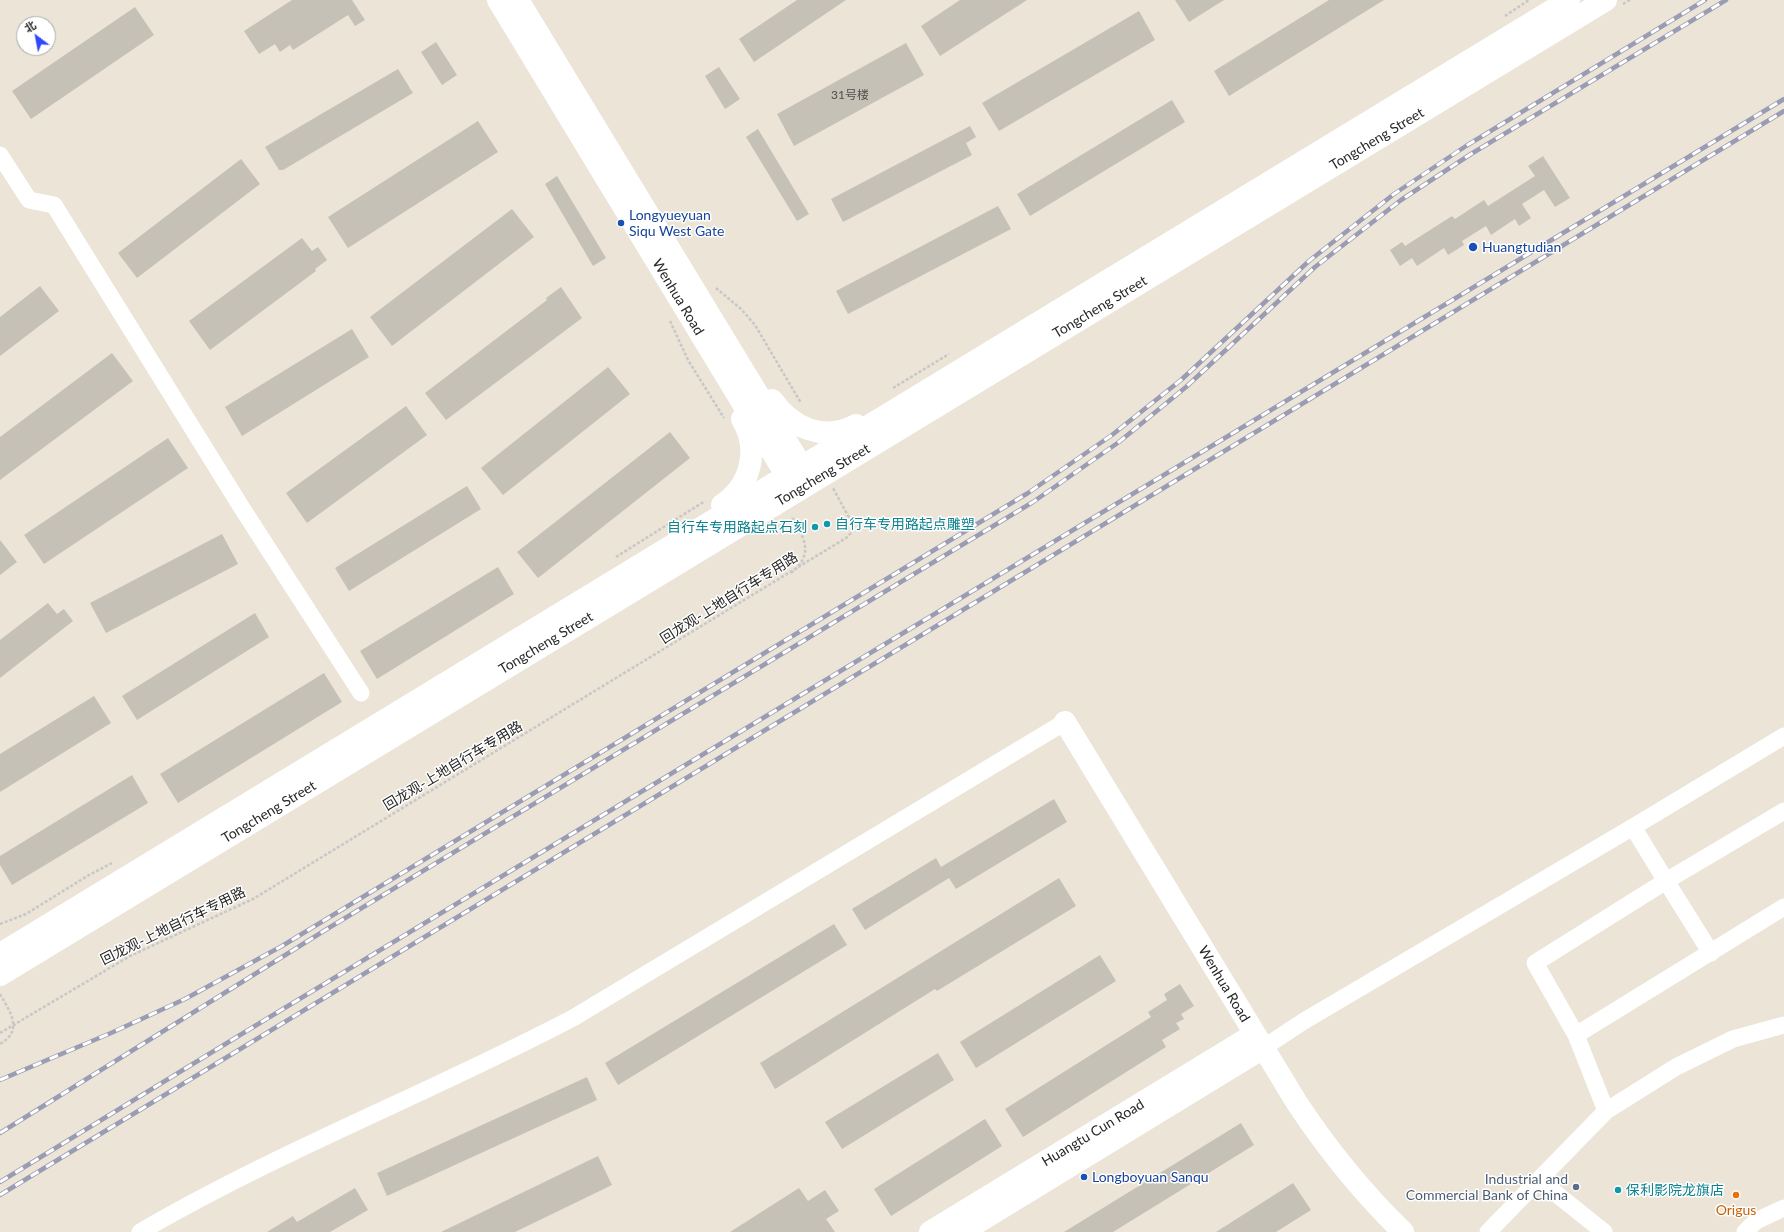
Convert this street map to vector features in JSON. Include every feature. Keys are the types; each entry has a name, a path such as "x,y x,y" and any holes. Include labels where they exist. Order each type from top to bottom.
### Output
{"main road":[{"name":"Wenhua Road","path":"498,0 669,282 799,479"},
{"name":"Wenhua Road","path":"518,0 719,331 799,479"},
{"path":"1505,28 1558,0"},
{"name":"Tongcheng Street","path":"0,954 607,585 799,479 986,355 1505,28 1569,0"},
{"name":"Tongcheng Street","path":"0,975 799,479 1606,0"},
{"path":"607,585 671,536 731,498 742,485 749,473 751,446 745,424 696,344 669,282"},
{"path":"719,331 782,413 801,426 824,432 834,432 852,427 922,385 986,355"},
{"name":"Wenhua Road","path":"1065,722 1297,1103 1324,1143 1360,1188 1403,1232"},
{"path":"0,936 21,932 103,882 164,854"},
{"name":"Huangtu Cun Road","path":"930,1232 1259,1041"},
{"name":"Huangtu Cun Road","path":"962,1232 1259,1041"}],"street":[{"path":"0,155 29,200 54,205 240,504 361,693"},
{"path":"140,1232 246,1175 496,1058 573,1018 1065,722"},
{"path":"1259,1041 1304,1021 1784,736"},
{"path":"1606,1111 1576,1035 1534,963 1666,881 1784,811"},
{"path":"1633,827 1711,952"},
{"path":"1576,1035 1784,907"},
{"path":"1488,1232 1606,1111 1676,1067 1733,1039 1784,1025"},
{"path":"1539,1180 1604,1232"},
{"path":"1745,1232 1756,1221 1784,1208"}],"path":[{"path":"1505,28 1529,0"},
{"path":"711,284 742,309 755,325 803,406"},
{"path":"669,320 688,360 728,424"},
{"path":"888,391 931,364 954,352"},
{"name":"回龙观-上地自行车专用路","path":"0,1033 130,956 253,899 846,538 852,532 852,521 834,490"},
{"path":"611,561 634,544 709,499"},
{"path":"791,516 801,533 806,549 803,560 791,572"},
{"path":"0,924 26,914 89,875 118,861"},
{"path":"0,994 10,1010 14,1022 11,1035 0,1044"}],"building":[{"path":"292,0 352,0 365,20 355,26 348,15 293,50 290,45 280,52 275,44 259,54 244,31"},
{"path":"797,0 846,0 754,62 739,39"},
{"path":"960,0 1027,0 940,56 921,26"},
{"path":"1175,0 1224,0 1189,22"},
{"path":"1329,0 1384,0 1229,96 1214,71"},
{"path":"135,7 154,35 31,119 12,91"},
{"path":"1139,11 1155,40 999,131 982,103"},
{"path":"436,42 457,75 442,85 421,52"},
{"path":"906,43 924,75 794,146 777,114"},
{"path":"719,67 740,99 725,109 705,76"},
{"path":"398,69 413,93 283,170 279,170 265,147"},
{"path":"1172,100 1185,122 1030,216 1017,194"},
{"path":"478,121 498,152 348,248 328,217"},
{"path":"970,126 976,137 966,143 972,155 843,222 831,199"},
{"path":"758,129 809,214 797,221 746,137"},
{"path":"1543,156 1570,198 1555,207 1544,190 1522,204 1531,218 1519,226 1515,219 1491,235 1486,226 1462,241 1464,245 1448,255 1444,248 1417,266 1412,258 1400,266 1390,250 1402,242 1405,246 1452,216 1455,219 1484,200 1488,206 1535,176 1528,166"},
{"path":"241,159 260,184 137,278 118,253"},
{"path":"557,176 606,258 593,266 545,184"},
{"path":"998,206 1011,229 848,314 836,291"},
{"path":"512,209 534,237 392,346 370,317"},
{"path":"302,238 312,251 318,247 327,260 315,269 316,271 210,350 189,321"},
{"path":"40,286 59,311 0,356 0,317"},
{"path":"561,287 582,318 446,420 425,393 547,300 546,298"},
{"path":"352,329 369,357 242,436 225,407"},
{"path":"112,353 133,381 0,480 0,437"},
{"path":"608,367 630,394 503,495 481,468"},
{"path":"406,406 427,435 307,523 286,493"},
{"path":"670,432 690,458 538,578 517,552"},
{"path":"168,438 188,468 44,564 24,535"},
{"path":"467,486 481,509 349,591 335,568"},
{"path":"222,534 238,564 106,633 90,603"},
{"path":"0,540 17,562 0,575"},
{"path":"498,567 514,594 377,679 360,651"},
{"path":"48,603 57,614 64,609 73,621 0,678 0,640"},
{"path":"255,613 269,637 137,720 122,696"},
{"path":"324,673 342,702 178,803 160,774"},
{"path":"94,696 111,723 0,792 0,754"},
{"path":"132,775 148,803 12,885 0,865 0,856"},
{"path":"1054,799 1067,822 956,889 949,878 865,930 852,909 936,858 941,867"},
{"path":"1059,878 1076,906 937,991 935,989 775,1089 760,1063"},
{"path":"834,924 847,945 618,1085 605,1063"},
{"path":"1100,955 1116,981 976,1068 960,1042"},
{"path":"1180,984 1194,1006 1181,1014 1184,1019 1176,1023 1180,1029 1162,1040 1166,1047 1023,1137 1005,1109 1151,1017 1148,1012 1167,1000 1164,994"},
{"path":"938,1053 954,1080 842,1149 825,1122"},
{"path":"587,1077 597,1100 387,1196 377,1173"},
{"path":"985,1119 1002,1146 891,1216 874,1189"},
{"path":"1241,1123 1254,1145 1113,1232 1064,1232"},
{"path":"598,1156 612,1185 515,1232 441,1232"},
{"path":"1293,1183 1311,1210 1276,1232 1216,1232"},
{"path":"355,1188 368,1210 330,1232 267,1232 293,1216 297,1222"},
{"path":"799,1188 808,1201 825,1190 839,1211 826,1219 835,1232 730,1232"}],"railway":[{"path":"0,1080 111,1033 185,999 282,946 1028,493 1112,435 1181,380 1309,261 1394,194 1466,146 1705,0"},
{"path":"0,1133 327,929 1033,502 1119,442 1186,387 1315,267 1401,200 1471,154 1726,0"},
{"path":"0,1182 1784,99"},
{"path":"0,1195 1784,111"}],"place":[{"name":"Longyueyuan Siqu West Gate","path":"621,223"},
{"name":"Huangtudian","path":"1473,247"},
{"name":"自行车专用路起点雕塑","path":"827,524"},
{"name":"自行车专用路起点石刻","path":"815,527"},
{"name":"Longboyuan Sanqu","path":"1084,1177"},
{"name":"Industrial and Commercial Bank of China","path":"1576,1187"},
{"name":"保利影院龙旗店","path":"1618,1190"},
{"name":"Origus","path":"1736,1195"}]}
